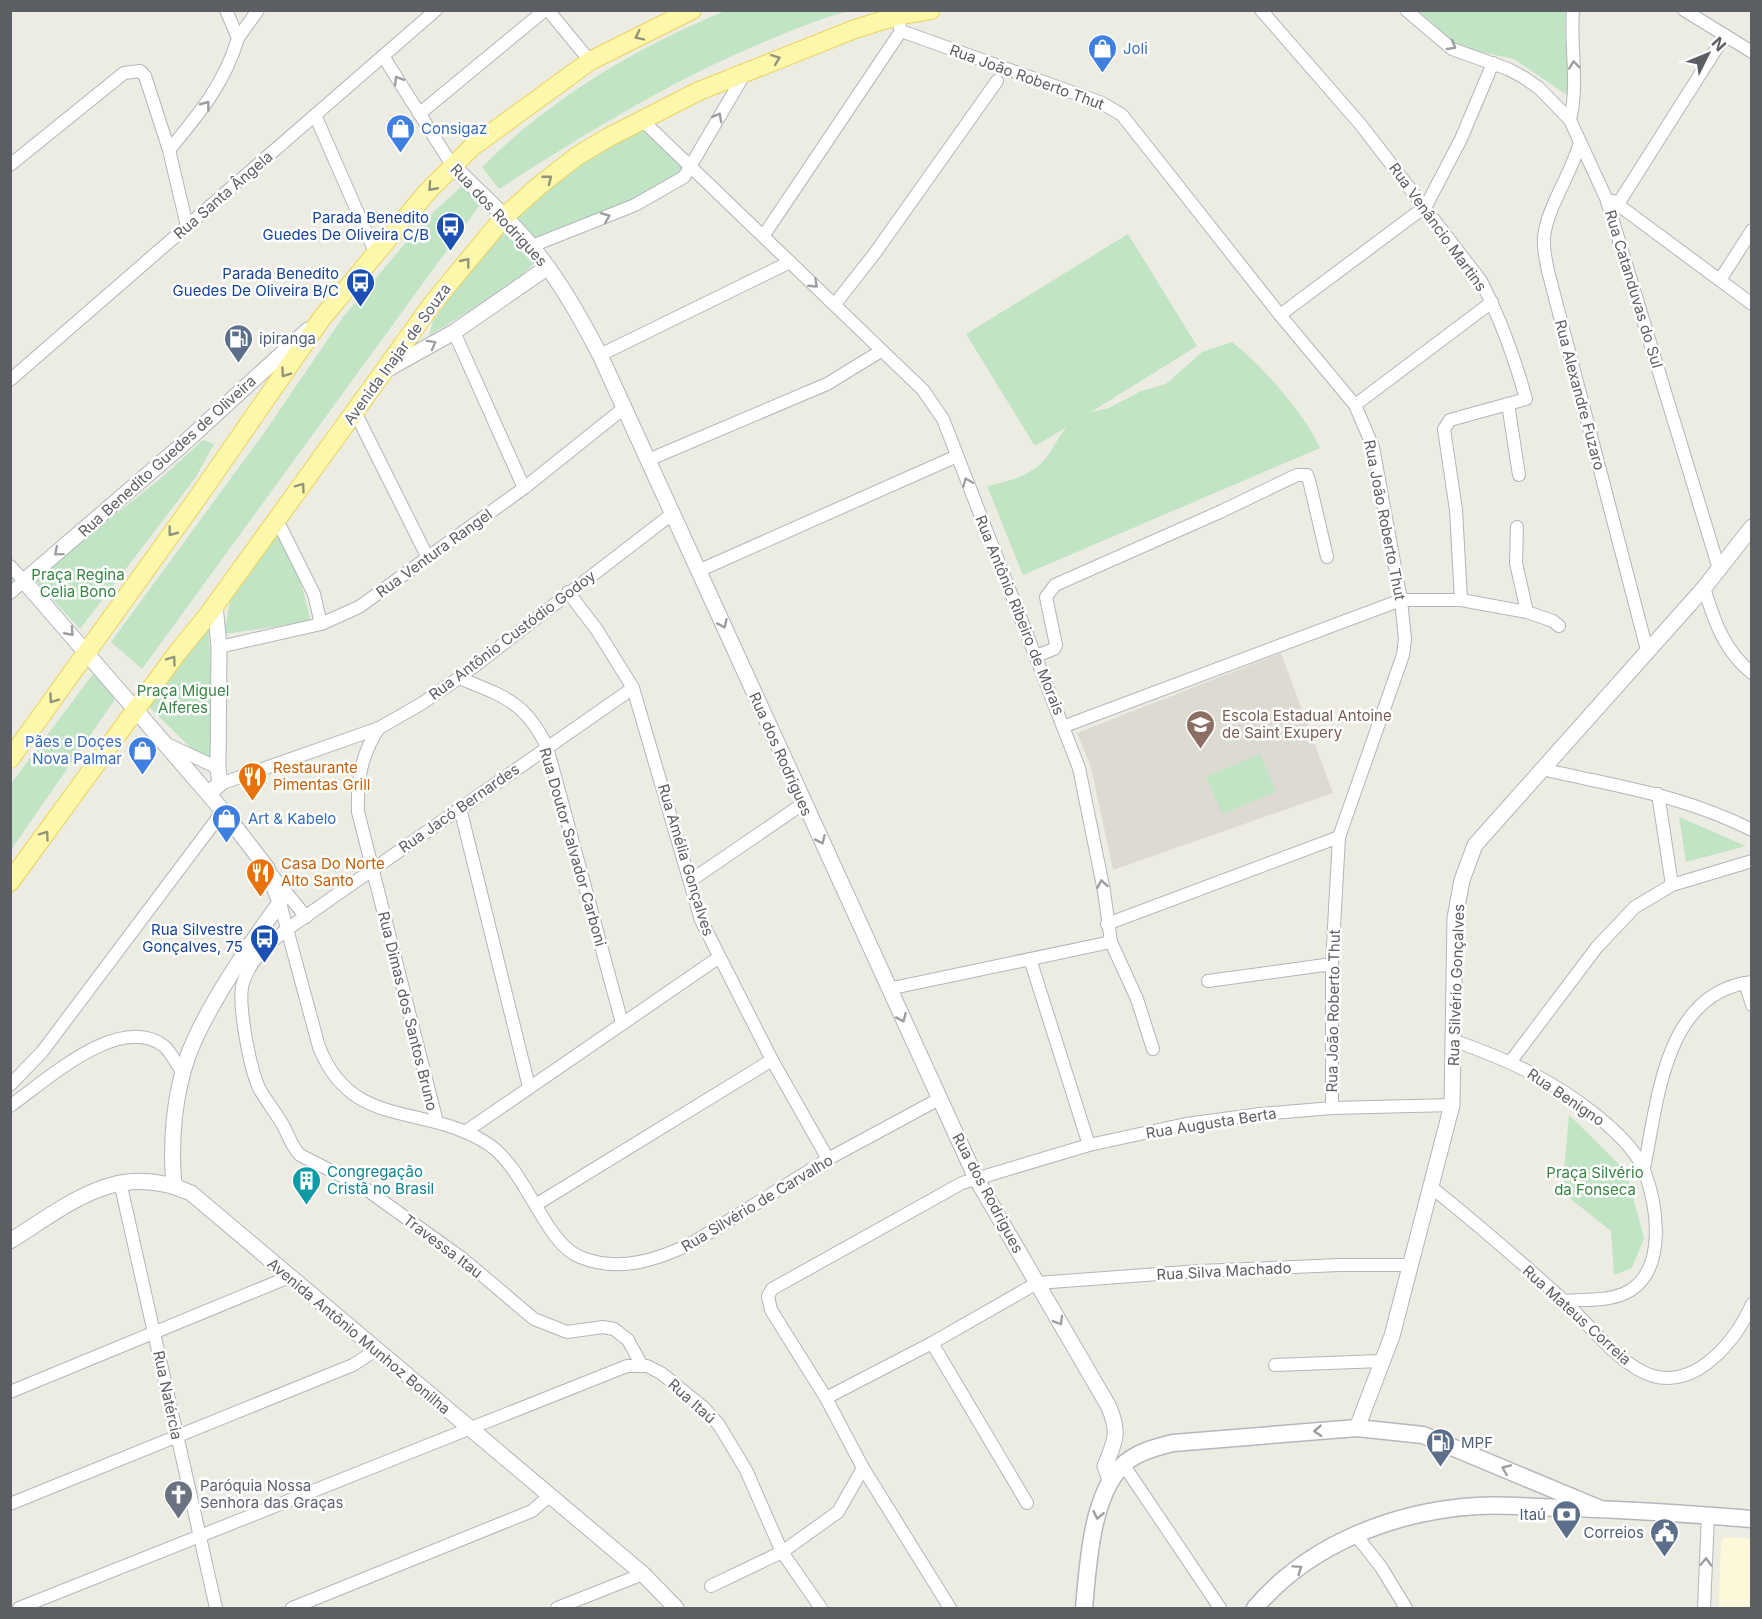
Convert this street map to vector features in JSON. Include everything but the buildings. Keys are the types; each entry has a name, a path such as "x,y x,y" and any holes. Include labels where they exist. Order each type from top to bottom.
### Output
{"main road":[{"path":"10,759 322,318 375,252 452,165 514,116 590,61 692,10"},
{"name":"Avenida Inajar de Souza","path":"10,882 215,605 433,303 504,217 577,156 640,119 749,69 855,29 899,24 931,10"},
{"path":"1084,1608 1096,1524 1101,1501 1110,1480 1123,1464 1152,1448 1173,1443 1358,1428 1423,1435 1598,1508"},
{"path":"1524,1507 1532,1494 1528,1479"},
{"path":"1255,1608 1287,1576 1355,1534 1399,1518 1425,1512 1478,1506 1598,1508 1752,1519"}],"street":[{"path":"226,10 238,38"},
{"path":"169,150 208,103 221,83 238,38 258,10"},
{"name":"Rua Santa Ângela","path":"10,380 436,10"},
{"path":"419,114 546,10 590,61"},
{"name":"Rua Venâncio Martins","path":"1261,10 1361,125 1426,206 1481,280 1492,302 1526,399 1508,404"},
{"path":"1406,10 1452,48 1516,73 1539,88 1570,120"},
{"path":"1570,120 1576,77 1572,45 1573,10"},
{"path":"1684,10 1752,52"},
{"path":"764,235 899,24"},
{"name":"Rua João Roberto Thut","path":"899,24 1115,110 1355,405 1373,447 1401,600 1405,639 1403,655 1339,837 1332,964 1332,1108"},
{"path":"1618,204 1725,35"},
{"name":"Rua dos Rodrigues","path":"383,56 452,165 532,246 548,267 572,301 600,355 976,1178 1114,1419 1117,1432 1115,1445 1105,1466 1110,1480"},
{"path":"1280,315 1426,206 1461,139 1493,63"},
{"path":"532,246 635,205 678,181 691,167 734,88 749,69"},
{"path":"10,165 130,70 140,71 145,76 169,150 187,226"},
{"path":"835,304 875,253 997,81"},
{"path":"315,116 375,252"},
{"name":"Rua Antônio Ribeiro de Morais","path":"640,119 764,235 923,390 936,406 1065,726 1079,768 1104,891 1111,942 1137,999 1153,1049"},
{"name":"Rua Catanduvas do Sul","path":"1570,120 1606,198 1719,569"},
{"name":"Rua Alexandre Fuzaro","path":"1580,142 1574,164 1550,216 1544,238 1548,271 1647,650"},
{"path":"1606,198 1618,204 1752,304"},
{"path":"1720,280 1752,230"},
{"path":"600,355 790,262"},
{"path":"381,373 454,332 548,267"},
{"path":"1355,405 1492,302"},
{"name":"Rua Benedito Guedes de Oliveira","path":"10,593 173,452 322,318"},
{"path":"454,332 524,488"},
{"path":"648,460 827,384 881,351"},
{"path":"1461,600 1456,510 1444,429 1446,423 1508,404 1519,475"},
{"name":"Rua Ventura Rangel","path":"219,647 321,624 358,607 524,488 624,408"},
{"path":"354,410 428,558"},
{"path":"698,571 957,456"},
{"path":"1036,656 1054,649 1056,645 1046,597 1055,585 1297,475 1307,475 1309,480 1327,557"},
{"name":"Rua Antônio Custódio Godoy","path":"214,788 379,728 459,678 672,514"},
{"path":"277,520 314,594 321,624"},
{"path":"1516,527 1516,563 1527,612"},
{"name":"Rua Silvério Gonçalves","path":"1358,1428 1392,1336 1452,1105 1455,1041 1455,918 1462,880 1475,845 1704,588 1752,527"},
{"path":"10,566 24,581"},
{"name":"Rua Silvério de Carvalho","path":"24,581 165,743 214,788 223,811 267,868 280,903 319,1047 325,1064 341,1086 363,1103 437,1122 487,1142 505,1158 562,1242 577,1256 597,1263 619,1265 646,1261 694,1242 828,1159 939,1099"},
{"path":"1704,588 1720,635 1732,653 1752,673"},
{"name":"Rua Amélia Gonçalves","path":"568,592 597,630 633,688 701,920 718,958 772,1060 828,1159"},
{"path":"1065,726 1401,600 1461,600 1527,612 1553,621 1559,626"},
{"path":"214,788 218,768 219,647 215,605"},
{"name":"Rua Doutor Salvador Carboni","path":"459,678 522,708 536,724 547,747 622,1023"},
{"name":"Rua Jacó Bernardes","path":"286,930 633,688"},
{"name":"Rua Dimas dos Santos Bruno","path":"379,728 369,742 362,762 357,790 358,812 437,1122"},
{"name":"Rua Silvério de Carvalho","path":"165,743 218,768"},
{"path":"1542,770 1658,794 1718,813 1752,830"},
{"path":"1658,794 1672,885"},
{"path":"690,881 804,803"},
{"path":"460,808 529,1087"},
{"path":"10,1085 42,1052 223,811"},
{"path":"1107,924 1339,837"},
{"path":"1511,1061 1609,933 1635,907 1672,885 1752,861"},
{"path":"267,868 306,916"},
{"path":"174,1185 173,1135 183,1072 190,1051 257,935 280,903"},
{"name":"Travessa Itau","path":"286,930 264,948 248,971 241,990 248,1045 258,1086 284,1128 293,1148 300,1155 363,1187 463,1259 534,1319 567,1332 603,1327 614,1329 628,1340 641,1364"},
{"path":"888,988 1111,942"},
{"path":"465,1132 718,958"},
{"path":"1030,959 1089,1145"},
{"path":"1208,981 1332,964"},
{"path":"1644,1168 1662,1076 1670,1052 1691,1015 1717,992 1748,982 1752,1005"},
{"path":"10,1106 78,1059 109,1041 135,1035 164,1046 183,1072"},
{"name":"Rua Benigno","path":"1455,1041 1511,1061 1558,1088 1596,1115 1622,1139 1644,1168 1655,1210 1655,1242 1647,1273 1633,1288 1617,1297 1564,1301"},
{"path":"537,1204 772,1060"},
{"name":"Rua Augusta Berta","path":"826,1398 771,1310 768,1296 778,1284 937,1195 976,1178 1089,1145 1186,1124 1332,1108 1452,1105"},
{"name":"Avenida Antônio Munhoz Bonilha","path":"10,1241 86,1194 120,1182 150,1180 174,1185 192,1193 549,1497 643,1574 676,1608"},
{"name":"Rua Natércia","path":"120,1182 198,1537 216,1608"},
{"name":"Rua Mateus Correia","path":"1431,1187 1564,1301 1636,1369 1654,1376 1673,1378 1691,1373 1709,1362 1730,1341 1752,1304"},
{"name":"Rua Silva Machado","path":"1037,1283 1200,1271 1340,1265 1411,1265"},
{"path":"10,1392 289,1277"},
{"path":"950,1608 863,1468 826,1398 932,1343 1037,1283"},
{"path":"932,1343 1027,1503"},
{"path":"10,1504 353,1365 376,1350"},
{"path":"1275,1365 1382,1361"},
{"path":"19,1608 627,1366 641,1364"},
{"name":"Rua Itaú","path":"641,1364 660,1373 704,1408 719,1425 746,1470 782,1552 821,1608"},
{"path":"1123,1464 1220,1608"},
{"path":"711,1586 782,1552 838,1512 863,1468"},
{"path":"292,1608 532,1511 549,1497"},
{"path":"1704,1608 1708,1515"},
{"path":"1355,1534 1381,1567 1406,1608"},
{"path":"557,1608 643,1574"}],"shaded area":[{"name":"Escola Estadual Antoine de Saint Exupery","path":"1281,653 1333,793 1113,870 1091,767 1077,733"},
{"path":"1725,1537 1751,1539 1751,1607 1719,1608 1721,1541"}],"green space":[{"path":"725,11 850,11 796,29 695,74 596,129 499,189 482,167 536,119 596,77 659,41"},
{"path":"1419,11 1566,11 1567,95 1514,59 1457,47"},
{"path":"641,119 689,167 683,177 532,246 509,212"},
{"path":"463,185 480,205 142,669 111,642 264,433 343,317 424,221"},
{"path":"506,233 521,241 538,260 512,284 429,336 433,321 493,236"},
{"path":"1128,234 1197,346 1091,412 1109,408 1141,391 1166,384 1202,352 1232,342 1282,391 1304,420 1320,448 1023,575 987,486 1011,480 1033,470 1046,458 1067,427 1035,446 966,334"},
{"name":"Praça Regina Celia Bono","path":"203,440 214,444 196,477 80,629 34,579 160,479"},
{"path":"274,530 293,562 311,622 224,634 233,585"},
{"name":"Praça Miguel Alferes","path":"208,618 213,704 211,761 194,751 144,702"},
{"path":"96,670 118,695 11,850 10,785"},
{"path":"1260,754 1276,792 1222,814 1206,777"},
{"path":"1679,817 1746,846 1686,862"},
{"name":"Praça Silvério da Fonseca","path":"1569,1115 1626,1171 1644,1238 1632,1268 1614,1275 1611,1231 1562,1192"}],"place":[{"name":"Joli","path":"1102,74"},
{"name":"Consigaz","path":"400,154"},
{"name":"Parada Benedito Guedes De Oliveira C/B","path":"450,252"},
{"name":"Parada Benedito Guedes De Oliveira B/C","path":"360,308"},
{"name":"ipiranga","path":"238,364"},
{"name":"Escola Estadual Antoine de Saint Exupery","path":"1201,750"},
{"name":"Pães e Doçes Nova Palmar","path":"143,776"},
{"name":"Restaurante Pimentas Grill","path":"252,802"},
{"name":"Art & Kabelo","path":"227,844"},
{"name":"Casa Do Norte Alto Santo","path":"260,898"},
{"name":"Rua Silvestre Gonçalves, 75","path":"264,964"},
{"name":"Congregação Cristã no Brasil","path":"306,1206"},
{"name":"MPF","path":"1440,1468"},
{"name":"Paróquia Nossa Senhora das Graças","path":"179,1520"},
{"name":"Itaú","path":"1567,1540"},
{"name":"Correios","path":"1665,1558"}]}
